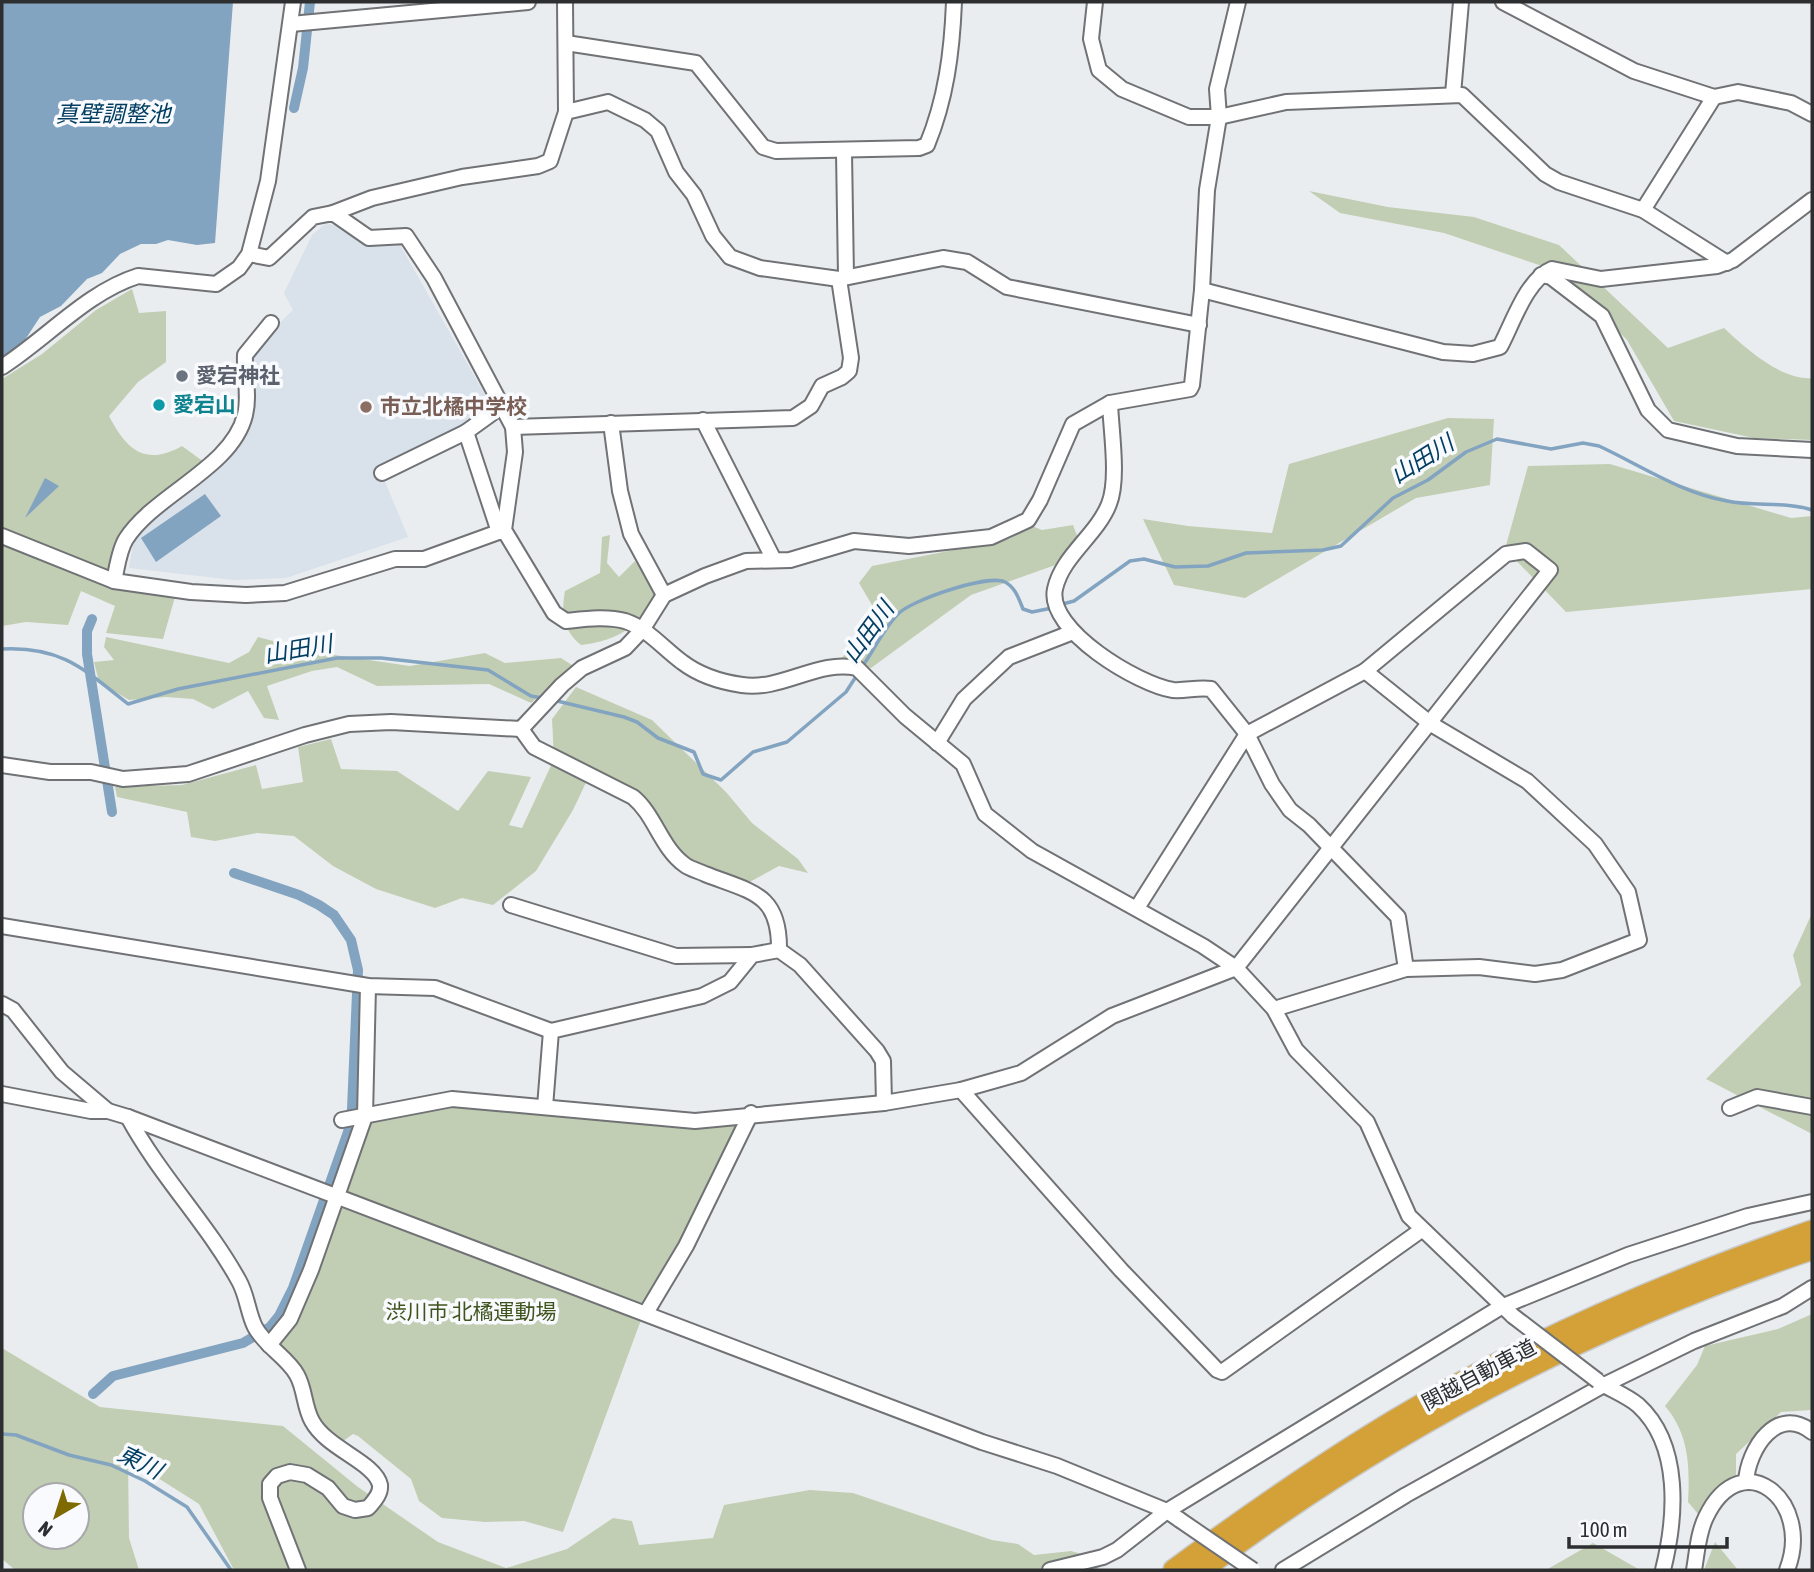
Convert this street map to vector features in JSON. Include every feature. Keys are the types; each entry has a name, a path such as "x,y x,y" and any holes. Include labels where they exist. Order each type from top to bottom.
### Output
{"highway":[{"name":"関越自動車道","path":"1174,1570 1342,1453 1459,1384 1646,1295 1812,1231"},
{"name":"関越自動車道","path":"1202,1570 1353,1465 1467,1398 1640,1315 1745,1272 1812,1249"}],"street":[{"path":"2,367 86,304 126,280 138,276 216,285 239,268 249,254 268,181 293,2"},
{"path":"291,24 528,2"},
{"path":"249,254 269,258 313,217 333,213 372,198 462,177 538,166 550,160 566,111 565,2"},
{"path":"566,43 696,63 763,147 776,151 844,152 927,145 940,113 953,42 954,2"},
{"path":"1095,2 1091,39 1099,70 1122,89 1189,117 1219,117 1286,102 1347,102 1453,94 1471,101 1521,155 1559,183 1643,210 1727,263"},
{"path":"2,765 136,778 188,774 239,760 305,735 349,724 404,723 521,729 562,685 582,668 625,648 642,630 664,595 735,564 790,560 853,541 909,546 975,540 1011,530 1034,512 1073,424 1110,403 1190,389 1194,380 1207,190 1219,117 1218,79 1238,2"},
{"path":"1453,94 1461,2"},
{"path":"1503,2 1634,71 1714,97 1738,92 1791,103 1812,114"},
{"path":"1643,210 1714,97"},
{"path":"566,111 608,102 645,120 658,131 676,172 694,195 713,236 730,257 760,268 842,278 943,258 967,262 1007,287 1199,325"},
{"path":"513,427 793,418 811,406 822,386 849,371 851,358 842,278 844,152"},
{"path":"1202,290 1443,352 1473,354 1500,347 1541,275 1552,269 1601,279 1727,263 1812,200"},
{"path":"333,213 369,239 406,236 434,278 513,427 515,452 502,531"},
{"path":"1541,275 1551,277 1571,295 1602,316 1648,410 1668,430 1737,446 1812,450"},
{"path":"114,581 125,541 146,515 210,464 234,439 245,416 245,355 271,323"},
{"path":"1110,403 1113,491 1109,506 1061,572 1054,590 1061,616 1073,632 1132,676 1173,690 1211,689 1247,734 1272,784 1290,810 1398,917 1406,968"},
{"path":"382,473 466,432 502,406"},
{"path":"703,420 774,560"},
{"path":"611,423 618,480 631,534 664,595"},
{"path":"466,432 502,531 554,613 566,621 590,618 625,621 642,630 683,664 703,675 745,686 778,682 833,666 857,668 905,716 963,764 985,814 1032,851 1137,908 1236,968 1274,1009 1296,1050 1367,1122 1409,1216 1420,1231 1507,1312 1601,1383 1637,1404 1664,1444 1670,1465 1672,1521 1663,1570"},
{"path":"2,536 114,581 191,592 246,595 285,593 395,559 424,559 502,531"},
{"path":"342,1120 452,1099 695,1121 751,1113 884,1102 961,1090 1021,1073 1112,1016 1236,968 1550,570 1526,551 1506,554 1365,671 1247,734 1137,908"},
{"path":"937,743 964,699 1009,657 1073,632"},
{"path":"1274,1009 1406,968 1479,967 1535,974 1562,970 1639,940 1628,892 1595,844 1527,781 1431,724 1365,671"},
{"path":"521,729 534,747 633,797 646,808 669,846 685,865 751,892 767,903 775,914 779,950"},
{"path":"511,905 676,956 752,955 779,950 800,965 877,1051 883,1061 884,1102"},
{"path":"2,926 368,986 435,988 551,1031 702,996 730,982 752,955"},
{"path":"267,1343 290,1319 330,1194 365,1116 368,986"},
{"path":"2,1004 13,1010 62,1072 108,1111"},
{"path":"545,1107 551,1031"},
{"path":"961,1090 1122,1270 1217,1370 1222,1372 1420,1231"},
{"path":"2,1094 90,1111 108,1111 128,1117 982,1442 1057,1466 1167,1511 1253,1570"},
{"path":"1730,1108 1757,1097 1812,1107"},
{"path":"646,1313 686,1246 751,1113"},
{"path":"128,1117 147,1152 201,1220 241,1284 255,1326 267,1343 295,1371 312,1421 342,1453 374,1472 380,1487 368,1508 355,1510 343,1506 328,1488 307,1475 290,1472 277,1476 270,1484 270,1498 298,1570"},
{"path":"1050,1570 1110,1554 1167,1511 1507,1312 1628,1255 1748,1216 1812,1202"},
{"path":"1283,1570 1406,1494 1601,1383 1694,1341 1783,1307 1812,1288"},
{"path":"1746,1482 1752,1451 1770,1430 1791,1423 1803,1424 1812,1432"},
{"path":"1693,1570 1702,1529 1711,1508 1732,1488 1746,1482 1766,1482 1778,1487 1799,1505 1804,1520 1805,1538 1787,1570"}],"shaded area":[{"name":"市立北橘中学校","path":"326,223 343,228 364,245 400,245 488,400 463,426 384,479 408,537 286,578 234,580 129,568 135,533 242,433 251,357 265,337 293,310 284,293 312,235"}],"green space":[{"path":"1309,191 1388,207 1474,217 1559,245 1668,348 1724,328 1777,369 1800,378 1812,378 1812,440 1754,438 1674,421 1627,340 1560,272 1444,233 1340,213"},
{"path":"132,289 139,313 166,311 166,362 138,382 109,416 122,438 138,451 157,455 182,446 204,462 142,511 109,583 175,597 163,639 106,633 115,606 81,591 68,625 26,622 2,626 2,379 42,354 96,310"},
{"path":"1448,418 1494,419 1490,485 1416,498 1245,598 1174,585 1143,519 1188,526 1272,533 1289,464"},
{"path":"1610,464 1791,518 1812,516 1812,589 1566,612 1505,549 1528,466"},
{"path":"1073,525 1078,538 1061,563 971,595 871,668 841,659 874,619 872,605 859,583 872,566 1009,539 1032,526 1042,530"},
{"path":"610,535 607,563 619,577 635,561 658,593 643,615 627,630 607,640 581,645 570,634 565,621 565,591 600,573 602,537"},
{"path":"106,637 229,663 249,652 258,637 314,652 410,666 485,653 505,663 561,658 575,667 531,703 489,684 377,686 337,667 312,671 267,686 279,720 264,718 248,691 213,709 193,699 166,697 129,700 99,682 94,662 114,660 104,647"},
{"path":"576,687 652,720 726,792 752,823 798,859 808,873 779,866 746,884 691,865 642,798 591,772 573,810 536,871 493,905 462,898 435,908 376,889 333,866 294,836 257,833 215,841 191,837 187,812 117,797 115,787 182,785 256,765 262,789 303,782 298,747 331,739 341,769 397,771 458,811 488,771 531,777 509,825 522,828 554,759 552,719"},
{"path":"1812,913 1812,1134 1706,1079 1801,985 1793,955"},
{"name":"渋川市 北橘運動場","path":"443,1104 746,1119 645,1309 563,1532 524,1521 485,1522 442,1518 419,1501 411,1479 358,1436 353,1434 339,1444 322,1429 274,1343 368,1120"},
{"path":"1812,1314 1812,1410 1781,1412 1736,1454 1736,1478 1715,1492 1698,1514 1688,1502 1689,1476 1683,1439 1665,1406 1697,1365 1705,1346 1778,1329"},
{"path":"2,1348 100,1407 283,1426 358,1487 438,1542 506,1568 567,1549 613,1518 632,1521 639,1545 713,1538 724,1505 810,1490 853,1493 992,1540 1018,1544 1034,1555 1071,1551 1106,1561 1096,1570 234,1570 199,1504 128,1459 129,1538 139,1570 15,1570 2,1559"},
{"path":"1715,1542 1738,1570 1704,1570"},
{"path":"1593,1543 1640,1570 1546,1570"}],"water":[{"name":"真壁調整池","path":"2,2 233,2 215,243 197,245 168,240 156,244 141,244 120,254 102,273 87,279 61,306 40,317 23,343 2,358"},
{"path":"45,478 59,486 25,518"},
{"path":"205,494 221,516 156,562 141,538"}],"waterway":[{"path":"294,108 303,68 310,2"},
{"name":"山田川","path":"1059,605 1074,601 1130,561 1144,559 1175,567 1208,566 1246,553 1323,550 1341,546 1393,498 1428,480 1466,452 1497,439 1551,449 1583,443 1599,446 1693,492 1738,503 1812,510"},
{"name":"山田川","path":"861,668 898,614 918,602 950,590 983,582 1005,582 1014,590 1023,609 1032,612 1052,608"},
{"path":"92,619 87,631 87,654 112,812"},
{"name":"山田川","path":"2,649 40,651 71,662 128,704 178,689 337,658 381,658 488,670 531,696 542,698"},
{"name":"山田川","path":"553,700 637,722 658,738 694,752 703,774 721,780 753,752 787,742 846,692 857,675"},
{"path":"93,1394 113,1376 243,1343 270,1327 279,1316 293,1288 348,1132 352,1109 358,970 351,940 334,915 319,905 299,895 234,873"},
{"name":"東川","path":"2,1434 16,1435 69,1455 111,1465 145,1481 187,1507 231,1570"}],"place":[{"name":"愛宕神社","path":"182,376"},
{"name":"愛宕山","path":"159,405"},
{"name":"市立北橘中学校","path":"366,407"}]}
